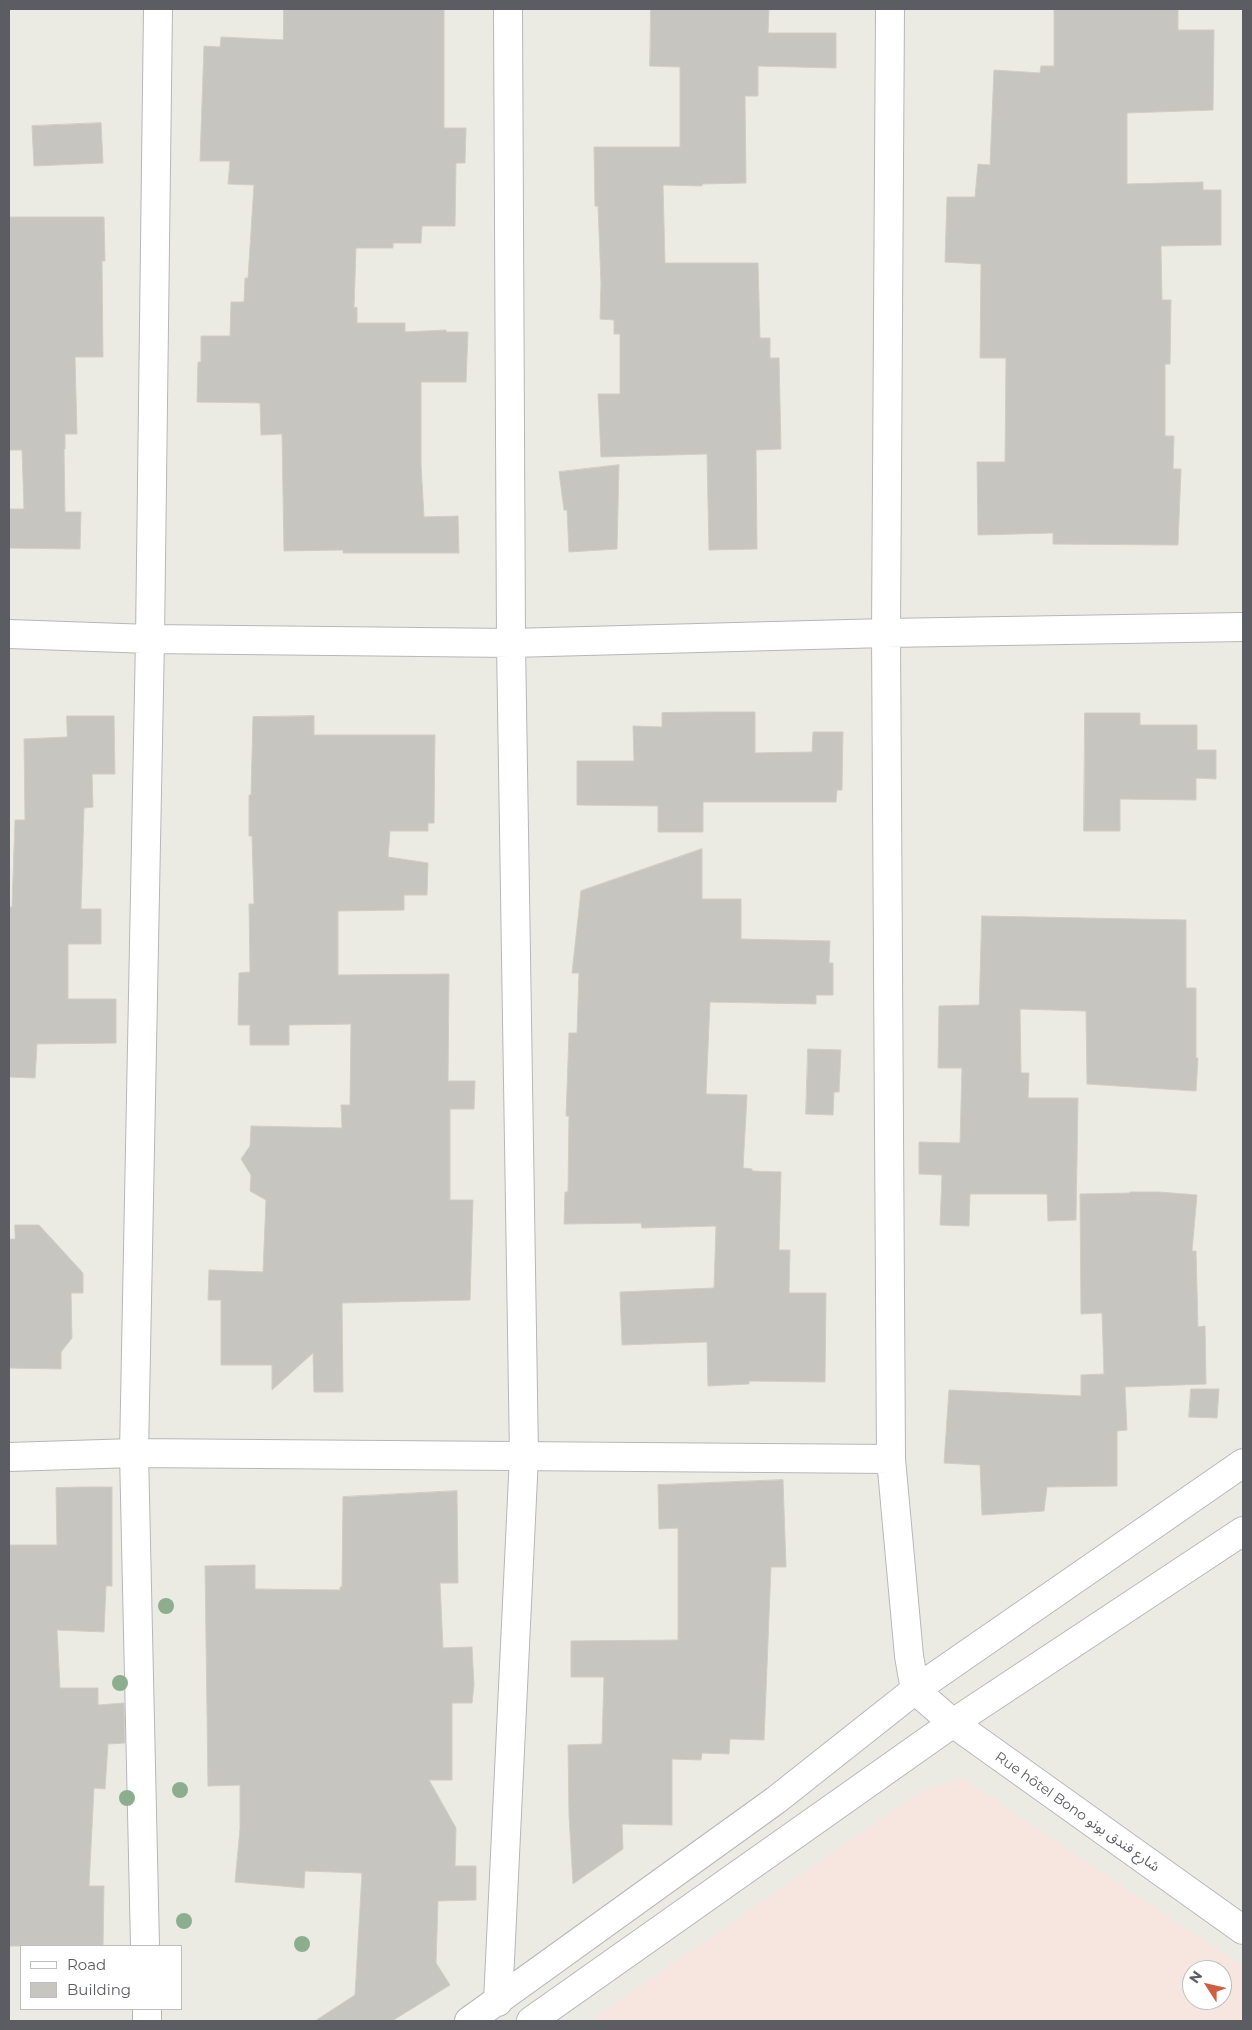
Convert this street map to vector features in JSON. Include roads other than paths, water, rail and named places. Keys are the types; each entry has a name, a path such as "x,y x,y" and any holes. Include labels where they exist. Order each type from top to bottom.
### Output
{"street":[{"path":"145,1945 134,1453 150,639 158,9"},
{"path":"498,2002 524,1456 511,643 508,9"},
{"path":"890,9 886,633 891,1459 909,1656 915,1690"},
{"path":"9,634 150,639 511,643 886,633 1243,627"},
{"path":"9,1457 134,1453 891,1459"},
{"path":"469,2021 498,2002 776,1800 915,1690 1243,1463"},
{"path":"531,2021 953,1724 1243,1531"},
{"name":"Rue hôtel Bono شارع فندق بونو","path":"915,1690 953,1724 1243,1930"}]}
